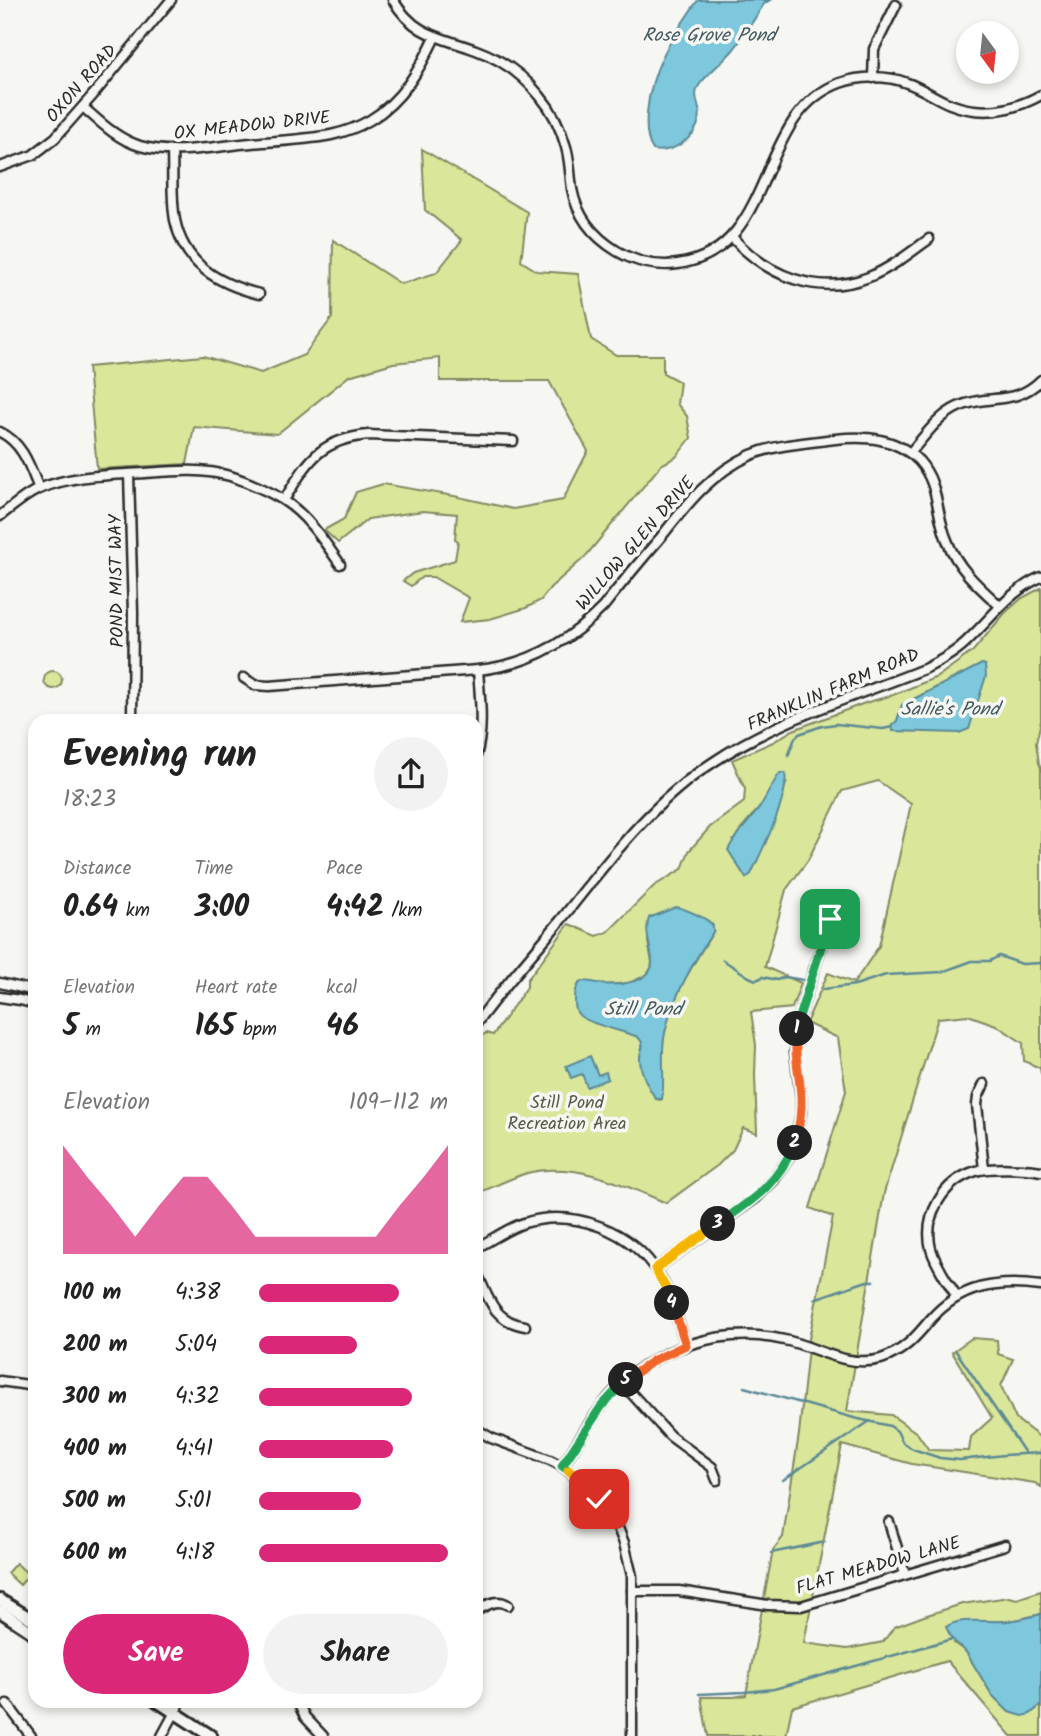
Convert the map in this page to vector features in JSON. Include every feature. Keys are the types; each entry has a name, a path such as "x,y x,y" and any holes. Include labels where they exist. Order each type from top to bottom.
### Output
{"main road":[{"path":"0,1600 28,1617"},
{"path":"0,1611 28,1630"},
{"path":"0,1617 24,1627"},
{"path":"168,1708 211,1736"}],"street":[{"name":"OXON ROAD","path":"0,167 29,157 55,138 171,0"},
{"path":"393,0 414,25 435,37 475,49 515,71 540,96 552,113 564,139 573,192 579,210 596,235 611,248 638,261 657,264 687,262 707,255 732,237 744,221 788,129 803,108 818,94 836,85 857,79 888,78 907,83 952,105 979,111 1017,106 1041,95"},
{"path":"873,78 876,43 896,5"},
{"name":"OX MEADOW DRIVE","path":"83,107 130,142 150,148 172,150 317,137 353,128 378,114 404,90 435,37"},
{"path":"172,150 174,217 183,244 197,263 213,277 231,286 259,294"},
{"path":"732,237 750,256 773,271 794,280 827,284 846,283 877,274 929,239"},
{"path":"910,453 949,412 970,403 1021,394 1041,380"},
{"path":"0,432 21,449 39,489"},
{"path":"284,500 317,453 329,444 353,436 513,441"},
{"name":"WILLOW GLEN DRIVE","path":"244,678 255,685 269,686 478,670 526,659 574,634 603,607 693,497 719,473 750,456 783,446 863,437 888,442 910,453 927,471 936,491 945,537 957,561 976,584 1000,606"},
{"path":"0,516 39,489 79,478 189,471 210,473 230,476 284,500 317,532 340,564"},
{"name":"POND MIST WAY","path":"129,474 132,528 132,714"},
{"name":"FRANKLIN FARM ROAD","path":"483,1012 629,834 688,780 733,750 768,732 940,661 957,650 1000,606 1024,586 1041,577"},
{"path":"478,670 481,714"},
{"path":"655,1269 756,1198 774,1180 790,1155 801,1113 795,1052 799,1017 830,919"},
{"path":"0,983 28,989"},
{"path":"0,997 28,1002"},
{"path":"984,1084 977,1105 984,1169"},
{"path":"957,1297 931,1249 932,1215 940,1197 955,1181 984,1169 1041,1171"},
{"path":"483,1244 509,1229 538,1220 567,1219 593,1224 618,1235 646,1257 655,1269 667,1290 686,1345"},
{"path":"562,1466 601,1407 622,1384 654,1360 686,1345 719,1338 755,1336 790,1342 844,1360 862,1362 886,1357 903,1348 942,1308 976,1288 1019,1283 1041,1286"},
{"path":"483,1285 495,1310 508,1321 525,1326"},
{"path":"0,1381 28,1385"},
{"path":"622,1384 670,1436 712,1467 717,1480"},
{"path":"483,1433 562,1466 587,1486 613,1520 629,1559 632,1591 632,1736"},
{"path":"889,1522 905,1574"},
{"name":"FLAT MEADOW LANE","path":"632,1591 688,1592 768,1605 793,1606 815,1602 1005,1545"},
{"path":"483,1607 493,1602 508,1605"},
{"path":"7,1704 31,1736"},
{"path":"162,1736 177,1708"},
{"path":"300,1708 304,1717 323,1736"}],"green space":[{"path":"422,149 527,212 521,261 537,271 578,274 591,339 616,355 663,355 663,373 680,382 677,404 687,416 691,438 676,457 661,465 585,557 551,587 541,600 526,608 490,619 460,622 469,598 433,577 422,577 411,586 403,581 413,573 455,560 458,541 455,539 457,514 423,511 368,519 338,543 324,530 344,519 356,492 383,484 513,509 563,500 588,451 549,381 440,381 440,358 393,363 349,376 277,434 194,427 187,464 97,469 88,367 203,356 261,373 304,355 332,318 333,240 401,284 436,273 462,240 425,210"},
{"name":"Still Pond Recreation Area","path":"1041,588 1041,721 1036,743 1041,768 1041,1074 1040,1068 1024,1061 1023,1043 996,1025 968,1015 938,1018 884,1193 847,1411 891,1415 917,1433 929,1450 969,1451 971,1437 992,1418 952,1352 972,1338 997,1340 998,1354 1013,1359 1001,1386 1016,1419 1041,1438 1041,1487 1035,1483 912,1464 842,1445 804,1643 847,1649 883,1642 894,1627 924,1616 962,1604 1009,1597 1017,1599 1041,1591 1041,1614 1011,1621 969,1621 954,1643 966,1652 992,1695 1009,1712 1030,1714 1041,1705 1041,1736 1011,1736 947,1661 792,1707 786,1736 708,1736 701,1697 746,1695 773,1550 783,1537 799,1434 809,1339 833,1217 810,1208 846,1091 838,1038 806,1023 828,973 854,983 879,946 911,804 878,781 842,791 808,860 786,890 765,967 801,983 792,1008 751,1012 756,1045 757,1133 743,1128 733,1150 718,1165 666,1203 597,1176 561,1170 524,1174 483,1191 483,1035 493,1035 527,987 527,980 569,924 597,936 608,932 654,886 682,869 689,851 710,827 744,802 745,789 732,760 793,730 937,677 973,651 1005,613 1022,598","holes":["982,664 985,665 897,721 902,705","786,784 769,834 746,878 729,850 746,822","653,916 713,932 671,1009 663,1045 660,1100 656,1099 642,1065 641,1040 627,1032 594,1023 578,984 582,981 605,985 629,983 647,975 652,962 648,942 649,918"]},
{"path":"53,671 59,674 62,680 59,686 53,689 47,686 44,680 47,674"},
{"path":"16,1563 28,1576 20,1585 7,1573"}],"water":[{"name":"Rose Grove Pond","path":"698,0 770,0 764,4 734,49 697,89 700,115 693,133 681,144 667,150 653,150 648,137 647,122 653,81 671,40"},
{"name":"Sallie's Pond","path":"982,664 985,665 986,676 969,729 959,733 893,731 892,725 897,721 902,705"},
{"path":"780,773 785,773 785,783 779,809 751,874 746,878 728,850 759,808"},
{"name":"Still Pond","path":"676,907 707,920 713,926 713,932 690,969 671,1010 663,1046 662,1099 656,1099 642,1069 641,1040 580,1016 576,1009 575,995 582,981 618,984 634,981 647,974 652,961 647,934 649,918"},
{"path":"590,1056 598,1075 606,1072 608,1079 587,1087 582,1074 571,1078 566,1066"},
{"path":"1041,1614 1041,1705 1023,1716 1009,1712 992,1695 966,1652 952,1639 946,1627 959,1622 1008,1621"}],"waterway":[{"path":"788,756 799,734 822,726 836,724 883,729 892,727"},
{"path":"824,989 855,985 886,975 942,972 972,961 990,961 999,956 1022,964 1041,963"},
{"path":"723,960 756,980 763,977 803,980"},
{"path":"814,1299 874,1281"},
{"path":"956,1351 1025,1453"},
{"path":"744,1387 890,1426 897,1431 903,1443 940,1458 960,1460 1041,1453"},
{"path":"783,1480 870,1421"},
{"path":"771,1553 825,1542"},
{"path":"699,1694 774,1689 952,1639"}],"route":[{"path":"599,1499 562,1466 601,1407 622,1384 654,1360 686,1345 667,1290 655,1269 756,1198 774,1180 790,1155 801,1113 795,1052 796,1034 830,919"}]}
